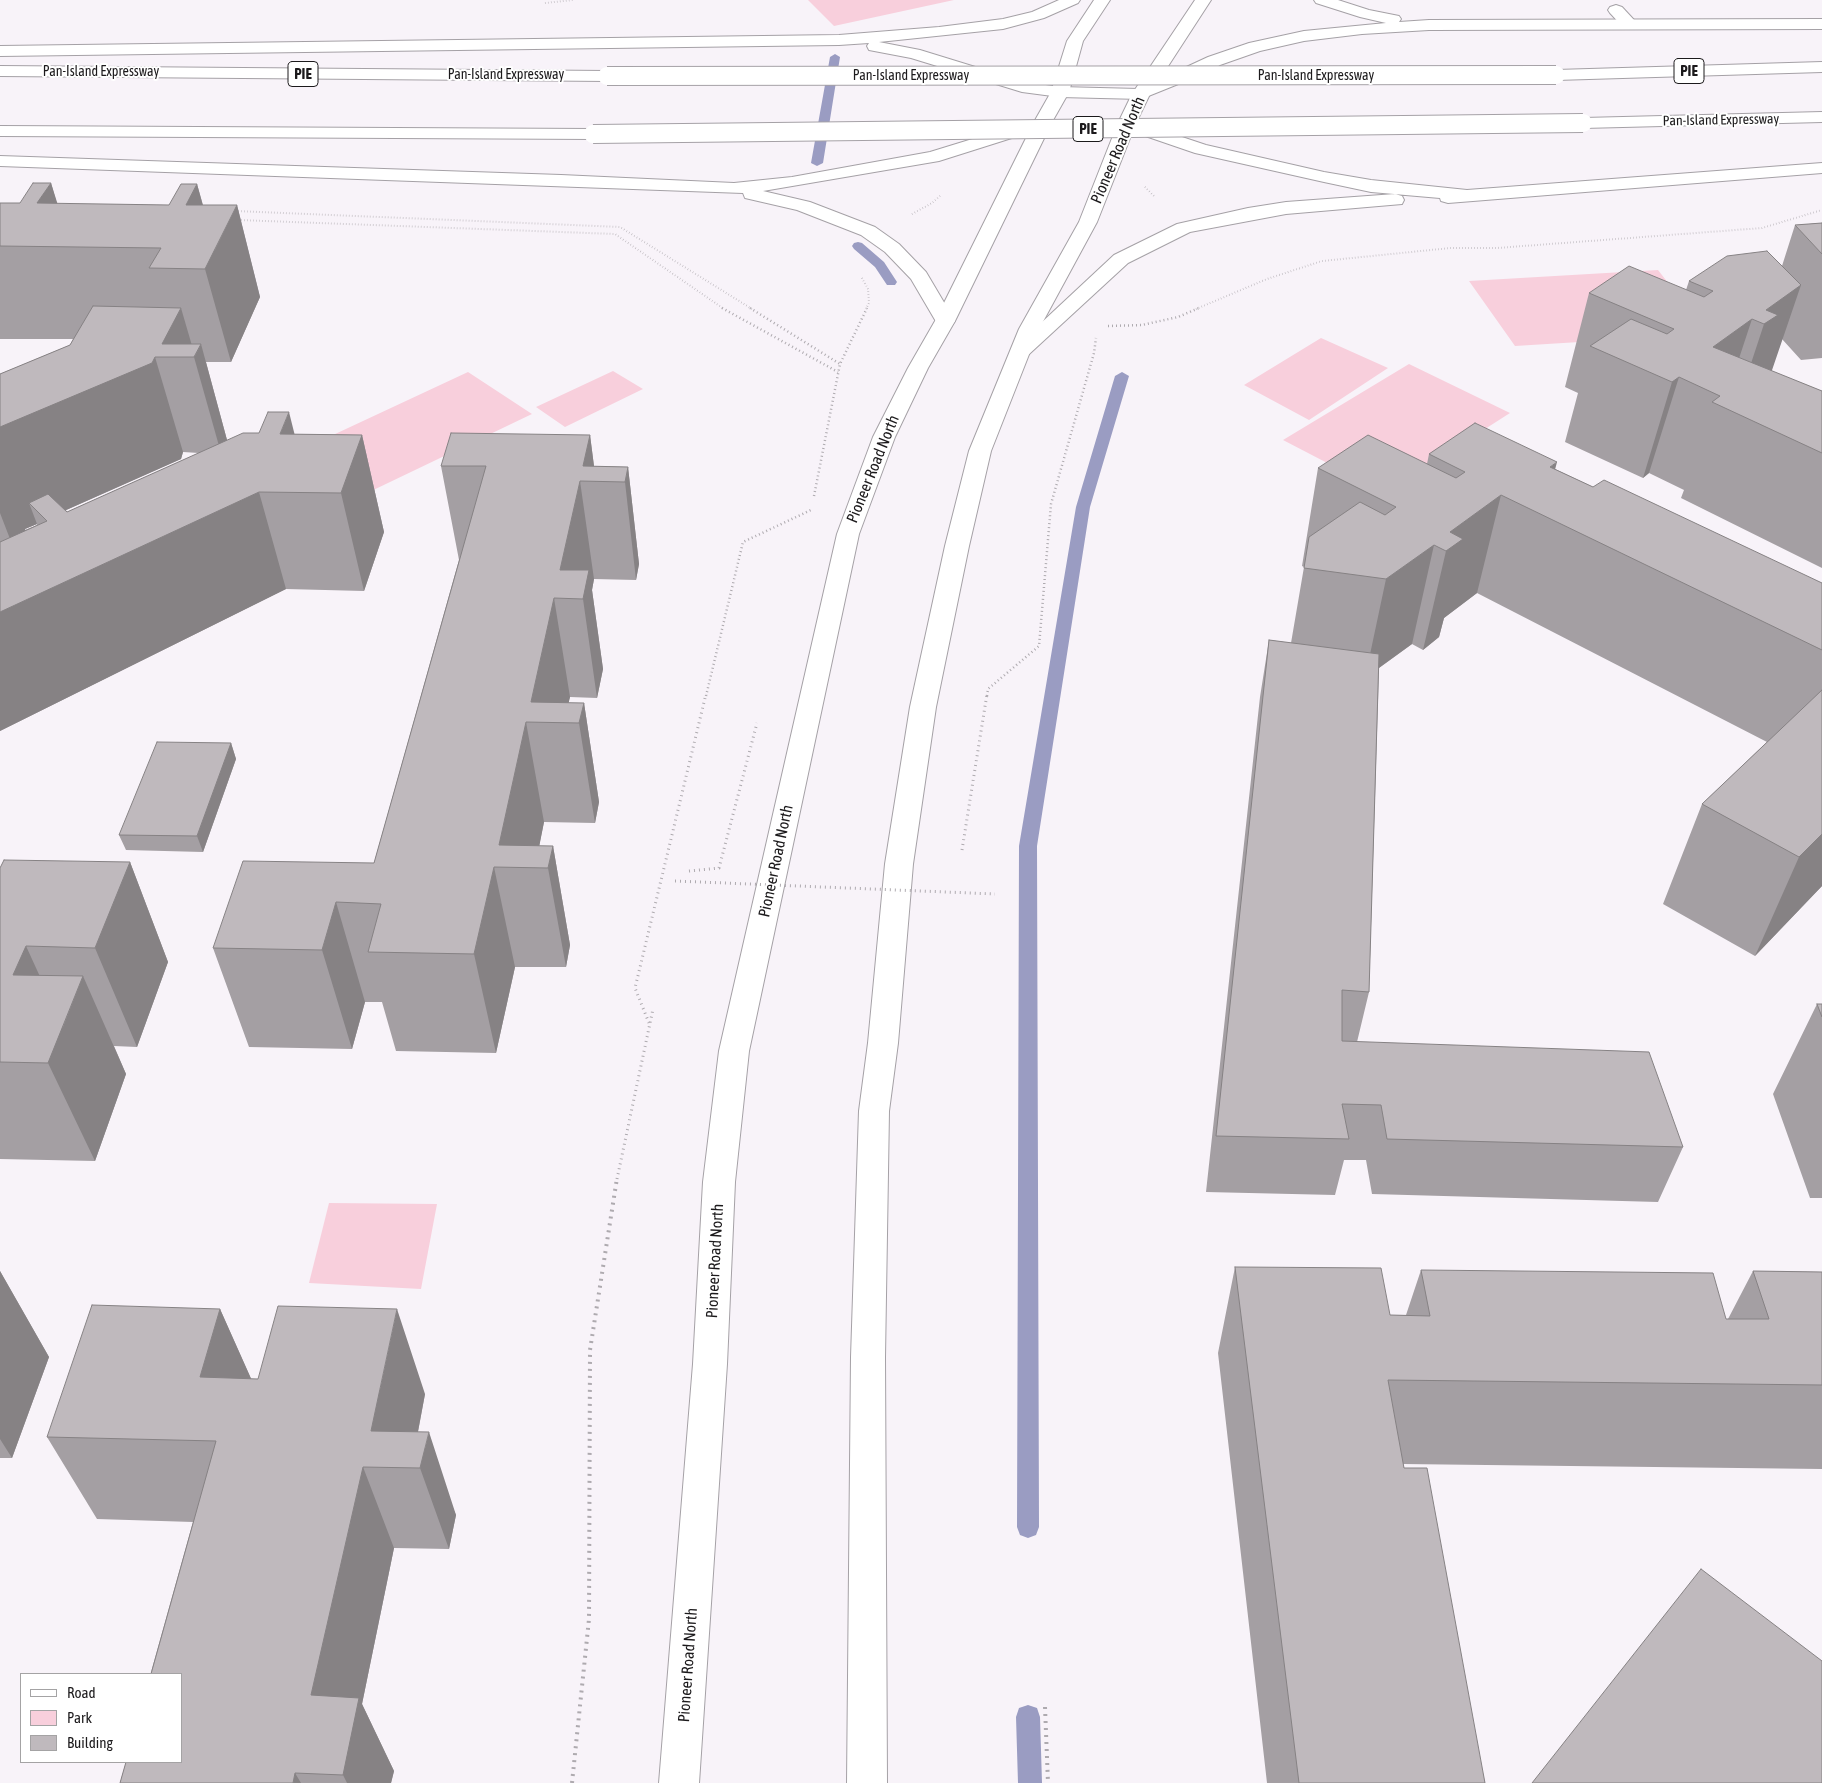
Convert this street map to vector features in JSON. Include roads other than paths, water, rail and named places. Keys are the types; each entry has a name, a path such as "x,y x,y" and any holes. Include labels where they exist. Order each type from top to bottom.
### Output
{"main road":[{"path":"0,51 263,46 839,40 939,32 1003,24 1038,15 1072,0"},
{"name":"Pioneer Road North","path":"680,1783 710,1364 719,1182 734,1051 848,534 884,436 918,368 946,321 1043,122 1060,92 1075,42 1102,0"},
{"name":"Pioneer Road North","path":"868,1783 868,1357 874,1111 899,864 923,707 957,546 980,451 1029,329 1088,222 1127,123 1141,94 1203,0"},
{"path":"1322,0 1366,14 1428,26"},
{"path":"1616,10 1629,24"},
{"path":"839,40 914,54 1022,87 1060,92 1141,94 1214,61 1255,47 1304,36 1362,30 1428,26 1822,24"},
{"name":"Pan-Island Expressway","path":"0,71 607,76 1556,75 1822,67"},
{"name":"Pan-Island Expressway","path":"0,131 593,134 1583,123 1822,117"},
{"path":"0,161 561,180 734,189 792,182 933,157 1043,122 1127,123 1201,149 1324,177 1371,186 1466,195"},
{"path":"1020,352 1121,259 1184,228 1286,208 1822,168"},
{"path":"734,189 802,206 868,231 892,248 920,276 946,321"}],"waterway":[{"path":"817,163 835,57"},
{"path":"858,246 880,265 891,282"},
{"path":"1028,1527 1028,846 1083,507 1122,376"},
{"path":"1028,1717 1030,1783"}]}
